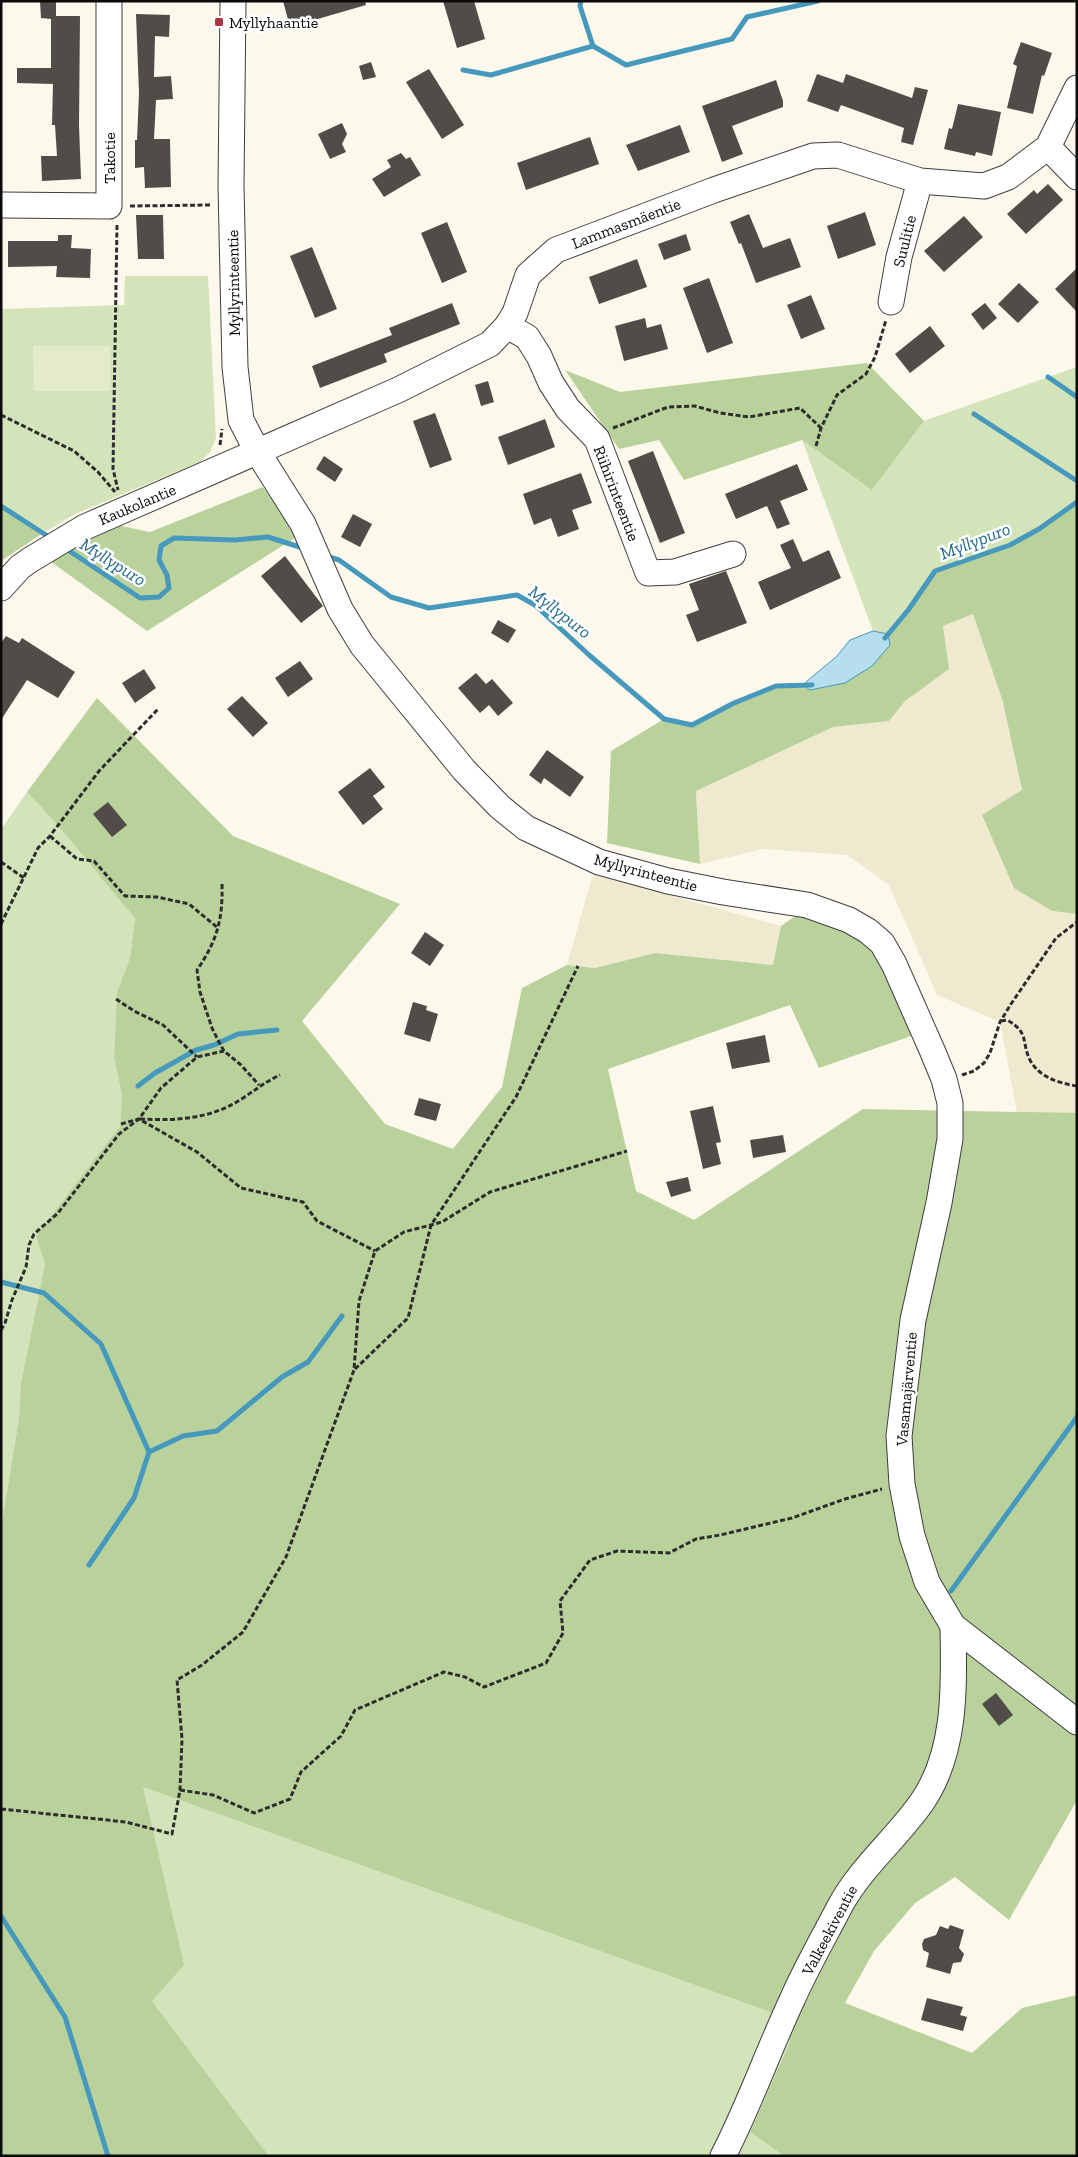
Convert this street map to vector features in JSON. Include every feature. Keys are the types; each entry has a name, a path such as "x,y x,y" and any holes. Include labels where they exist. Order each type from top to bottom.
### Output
{"street":[{"name":"Takotie","path":"1,205 109,206 109,1"},
{"name":"Myllyrinteentie","path":"232,1 232,195 235,367 241,420 257,451 296,512 313,545 340,609 362,646 464,770 526,828 599,862 668,881 807,905 850,920 868,931 882,943 894,964 944,1079"},
{"path":"1077,88 1048,147 1077,177"},
{"name":"Lammasmäentie","path":"257,451 407,386 490,344 507,326 515,313 528,275 556,250 714,190 812,156 838,155 920,181 984,186 1008,177 1048,147"},
{"name":"Suulitie","path":"891,302 898,257 920,181"},
{"name":"Riihirinteentie","path":"507,326 527,337 564,403 597,439 648,573 675,572 733,554"},
{"name":"Kaukolantie","path":"7,581 39,553 85,527 257,451"},
{"name":"Vasamajärventie","path":"944,1079 950,1103 950,1139 940,1203 913,1320 898,1436 902,1484 912,1536 927,1582 953,1626 1077,1722"},
{"name":"Valkeekiventie","path":"723,2156 793,1998 840,1905 856,1880 922,1802 933,1783 948,1742 954,1673 953,1626"}],"path":[{"path":"1,415 74,451 98,472 120,498 113,469 117,223 109,206 218,205"},
{"path":"816,446 820,428 837,395 866,374 875,357 891,302"},
{"path":"591,433 619,427 668,407 695,406 720,413 749,417 800,408 820,428"},
{"path":"217,451 221,444 223,422 241,420"},
{"path":"1,924 38,848 50,836 99,771 160,708"},
{"path":"50,836 77,858 94,861 125,896 157,897 189,904 218,929"},
{"path":"1,862 24,878"},
{"path":"222,884 223,910 218,929 209,953 197,970 203,1001 212,1028 224,1050 259,1085"},
{"path":"944,1079 974,1071 984,1063 990,1053 1000,1022 1056,938 1077,922"},
{"path":"354,1370 408,1318 431,1225 516,1097 578,966"},
{"path":"116,999 134,1011 163,1025 197,1057"},
{"path":"1000,1022 1007,1020 1020,1030 1026,1040 1030,1059 1041,1074 1053,1080 1077,1086"},
{"path":"1,1330 6,1323 12,1300 26,1267 29,1245 34,1234 58,1213 119,1134 139,1119 161,1088 197,1057 224,1050"},
{"path":"120,1124 139,1119 198,1118 240,1100 259,1085 280,1075"},
{"path":"139,1119 197,1152 241,1188 303,1202 317,1221 376,1250"},
{"path":"1,1809 126,1822 172,1834 180,1790 182,1739 178,1680 202,1665 242,1632 290,1547 354,1370 359,1301 376,1250 404,1232 442,1222 490,1192 627,1151"},
{"path":"180,1790 213,1795 254,1813 290,1799 301,1772 342,1736 356,1710 444,1672 465,1677 484,1687 546,1663 563,1633 560,1601 590,1560 617,1551 669,1552 696,1539 720,1536 784,1520 844,1499 902,1484"}],"shaded area":[{"path":"973,614 1003,702 1022,791 982,815 1052,911 1077,914 1077,1113 1017,1113 1000,1022 937,995 889,885 847,855 763,849 700,864 696,791 833,727 889,721 905,701 948,669 943,626"},
{"path":"593,874 781,926 774,965 655,953 595,968 567,965"}],"green space":[{"path":"125,276 208,276 216,438 210,452 200,462 75,514 43,533 1,506 1,309 124,305"},
{"path":"33,346 110,346 110,391 34,391"},
{"path":"867,363 924,421 872,490 802,440 684,480 659,440 619,449 565,370 620,392"},
{"path":"1077,367 1077,502 1039,529 1010,545 935,571 909,609 888,634 873,631 802,440 872,490 924,421"},
{"path":"263,487 298,536 147,631 50,561 117,525 150,532"},
{"path":"1077,502 1077,914 1052,911 1014,888 982,815 1022,790 1003,702 973,614 943,626 949,669 905,701 889,721 833,727 696,791 700,864 607,843 611,751 664,719 692,725 734,703 776,686 806,687 810,690 890,646 888,634 909,609 935,571 1010,545 1039,529"},
{"path":"1,506 43,533 1,561"},
{"path":"97,698 233,836 400,904 302,1021 385,1124 453,1149 502,1087 522,988 567,965 595,968 655,953 773,965 781,926 801,912 847,929 871,945 885,963 891,975 914,1035 819,1068 790,1005 608,1069 636,1191 694,1220 863,1109 1077,1113 1077,1800 1009,1920 955,1877 915,1903 874,1951 845,2003 972,2053 1022,2008 1077,1995 1077,2156 784,2156 750,2132 790,2041 770,2012 143,1787 184,1965 152,2001 269,2156 1,2156 1,1528 19,1418 21,1383 45,1264 36,1236 120,1126 122,1096 114,1057 117,992 130,958 135,918 69,838 27,792"},
{"path":"27,792 69,838 135,917 130,958 117,992 114,1057 122,1096 120,1126 37,1236 45,1264 21,1383 19,1418 1,1528 1,829"},
{"path":"143,1787 770,2012 790,2040 750,2132 784,2156 269,2156 152,2001"}],"water":[{"path":"873,631 888,634 890,645 872,666 845,683 810,690 806,687 806,682 837,656 850,640"}],"building":[{"path":"40,1 56,1 56,16 80,16 79,125 81,179 42,181 41,156 57,156 55,125 52,125 53,84 17,83 17,68 51,68 51,19 41,18"},
{"path":"283,1 365,1 366,5 290,27"},
{"path":"443,1 474,1 485,39 457,48"},
{"path":"136,14 170,15 169,37 155,36 154,77 171,76 173,99 156,100 154,139 170,139 171,187 145,188 144,167 135,168 139,93"},
{"path":"1021,42 1052,53 1044,76 1042,75 1033,114 1007,108 1017,66 1013,64"},
{"path":"371,62 376,77 363,80 359,66"},
{"path":"429,69 464,125 442,139 406,82"},
{"path":"817,74 843,83 846,74 912,98 915,87 928,90 913,145 901,142 904,128 841,105 838,112 807,101"},
{"path":"776,80 783,101 783,107 732,126 743,154 722,162 702,106"},
{"path":"958,104 1001,112 992,156 976,152 975,156 944,149 949,128 952,129"},
{"path":"342,123 347,134 342,144 346,152 330,159 318,134"},
{"path":"680,125 690,152 638,171 626,145"},
{"path":"590,137 599,164 526,190 517,163"},
{"path":"401,153 406,159 410,157 421,175 384,197 372,179 391,167 387,160"},
{"path":"1048,184 1063,200 1026,234 1007,214 1034,190 1037,194"},
{"path":"865,212 876,245 838,259 827,226"},
{"path":"749,214 763,248 790,238 801,267 756,283 741,243 739,244 730,222"},
{"path":"136,215 163,215 164,259 138,259"},
{"path":"964,216 983,237 944,272 924,251"},
{"path":"447,222 467,272 442,283 421,233"},
{"path":"686,234 691,250 664,260 658,244"},
{"path":"58,235 72,235 71,248 91,249 90,278 56,277 57,266 8,267 8,241 58,241"},
{"path":"312,247 337,309 315,318 290,256"},
{"path":"637,259 647,287 599,304 589,277"},
{"path":"1077,268 1077,312 1055,289"},
{"path":"709,278 733,343 707,353 683,288"},
{"path":"1019,283 1039,302 1018,323 998,304"},
{"path":"811,295 825,329 801,339 787,305"},
{"path":"452,303 460,324 384,354 387,362 320,388 312,366 392,335 389,328"},
{"path":"985,303 997,318 983,330 971,314"},
{"path":"645,318 647,328 661,324 668,349 624,361 615,326"},
{"path":"930,326 945,346 910,373 895,354"},
{"path":"488,381 494,402 481,406 475,385"},
{"path":"435,413 452,460 430,468 413,421"},
{"path":"545,419 555,447 508,465 498,437"},
{"path":"653,451 685,533 660,543 628,461"},
{"path":"324,456 343,469 335,482 316,469"},
{"path":"797,464 808,490 780,501 790,524 777,529 767,506 736,519 725,494"},
{"path":"581,473 592,503 572,510 579,529 558,537 551,518 534,525 523,494"},
{"path":"353,514 372,524 360,547 341,537"},
{"path":"793,539 803,562 829,550 841,578 770,610 758,582 791,568 780,545"},
{"path":"285,556 323,606 301,623 261,576"},
{"path":"726,571 747,623 697,642 686,615 699,610 689,584"},
{"path":"498,620 516,630 508,643 491,633"},
{"path":"6,636 19,643 22,638 75,672 58,698 27,680 1,720 1,643"},
{"path":"300,661 313,679 288,697 275,678"},
{"path":"144,669 156,688 135,703 122,683"},
{"path":"476,673 486,684 492,679 513,703 498,716 489,705 480,713 458,688"},
{"path":"242,696 268,723 253,737 227,709"},
{"path":"547,750 584,777 570,797 544,778 541,784 529,775"},
{"path":"370,768 385,787 373,796 383,809 363,825 338,792"},
{"path":"108,802 127,825 112,837 93,814"},
{"path":"425,932 444,945 430,966 411,953"},
{"path":"413,1002 427,1006 426,1010 438,1014 430,1042 404,1034"},
{"path":"765,1035 770,1062 732,1069 726,1043"},
{"path":"419,1098 441,1104 436,1121 414,1115"},
{"path":"713,1106 721,1142 716,1143 721,1164 703,1169 690,1111"},
{"path":"783,1135 786,1152 753,1158 750,1140"},
{"path":"688,1177 691,1191 671,1197 666,1182"},
{"path":"996,1693 1013,1715 999,1726 982,1704"},
{"path":"950,1925 964,1930 959,1948 964,1954 961,1962 953,1963 950,1974 926,1967 929,1953 923,1950 922,1944 924,1939 936,1935 940,1926 948,1929"},
{"path":"927,1998 963,2007 960,2015 967,2017 963,2031 921,2020"}],"waterway":[{"path":"581,1 580,6 593,46 626,65 732,39 747,17 818,1"},
{"path":"463,70 491,75 593,46"},
{"path":"1048,377 1077,397"},
{"path":"974,414 1077,481"},
{"name":"Myllypuro","path":"885,638 909,609 935,571 1010,545 1039,529 1077,502"},
{"name":"Myllypuro","path":"1,506 52,539"},
{"name":"Myllypuro","path":"65,548 140,598 159,597 169,588 167,575 159,560 161,546 174,538 235,540 268,537 306,549"},
{"name":"Myllypuro","path":"326,556 339,560 391,597 429,608 517,595 535,605 589,655 664,719 692,725 734,703 776,686 812,685"},
{"path":"138,1086 155,1073 196,1050 214,1045 238,1034 277,1030"},
{"path":"1,1282 44,1293 101,1344 149,1452 134,1498 89,1565"},
{"path":"149,1452 183,1436 217,1431 282,1377 308,1362 342,1316"},
{"path":"951,1591 1077,1417"},
{"path":"1,1916 65,2017 108,2156"}],"place":[{"name":"Myllyhaantie","path":"219,22"}]}
